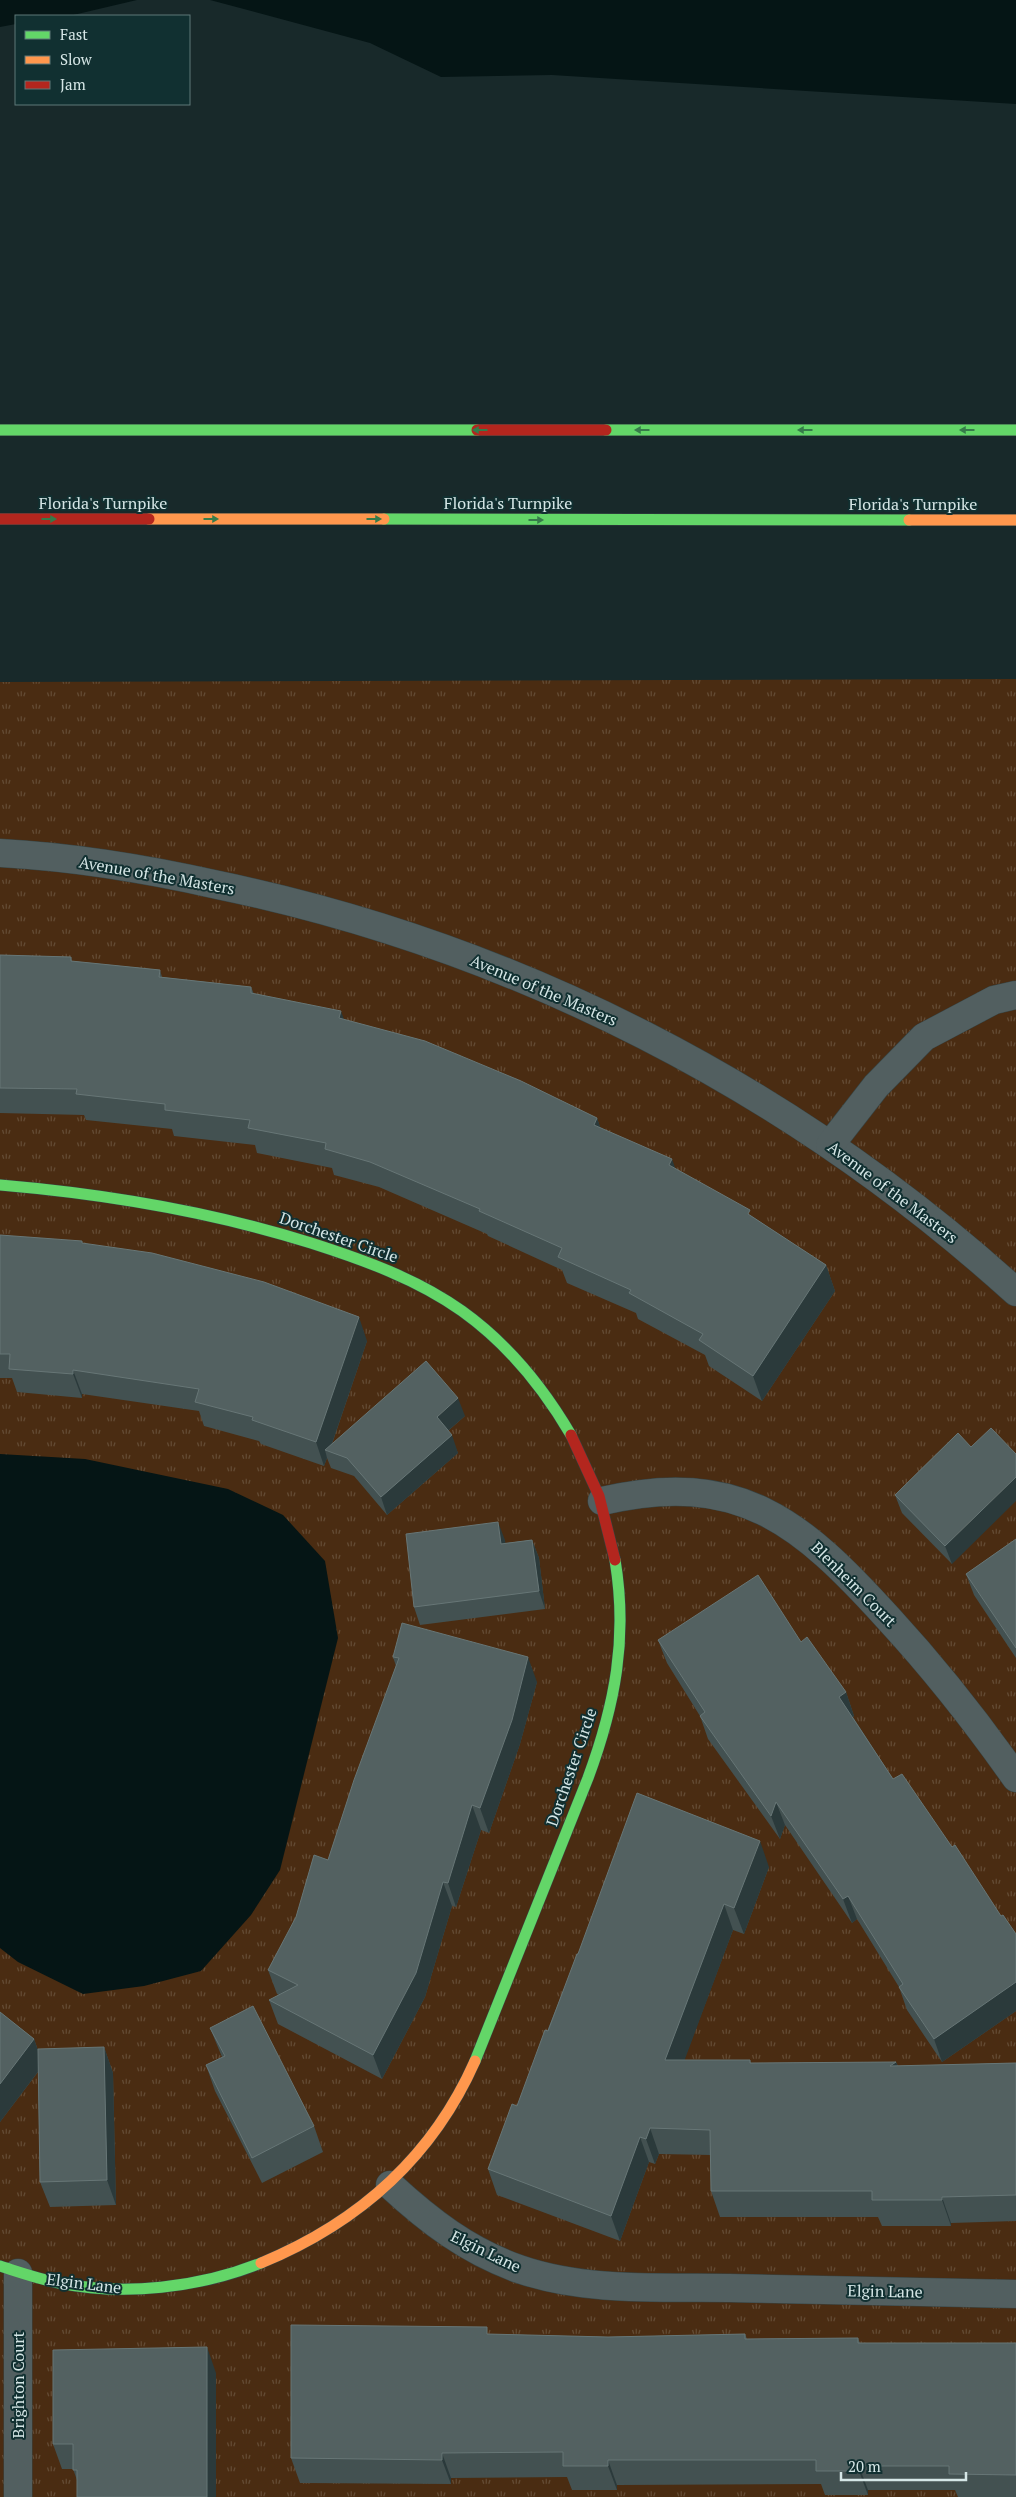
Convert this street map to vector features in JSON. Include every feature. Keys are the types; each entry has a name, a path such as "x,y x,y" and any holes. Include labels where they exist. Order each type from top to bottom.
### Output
{"main road":[{"path":"0,430 1016,430"},
{"name":"Florida's Turnpike","path":"0,519 1016,520"},
{"name":"Dorchester Circle","path":"0,1185 72,1190 226,1218 352,1256 407,1278 460,1310 500,1343 547,1394 578,1445 602,1501 617,1564 621,1624 616,1684 600,1743 470,2075 439,2128 390,2185"},
{"name":"Elgin Lane","path":"9,2269 77,2286 138,2289 198,2282 256,2267 312,2242 363,2209 390,2185"}],"street":[{"name":"Avenue of the Masters","path":"0,853 32,855 159,872 285,899 422,939 542,986 658,1041 770,1105 890,1187 958,1241 1016,1292"},
{"path":"830,1145 876,1086 924,1037 994,1000 1016,995"},
{"name":"Blenheim Court","path":"602,1501 633,1494 662,1491 692,1492 721,1496 749,1504 776,1516 801,1532 846,1571 934,1668 970,1713 1016,1778"},
{"name":"Elgin Lane","path":"390,2185 426,2218 455,2238 518,2268 552,2278 619,2286 1016,2294"},
{"name":"Brighton Court","path":"9,2269 18,2497"}],"green space":[{"path":"1016,679 1016,2497 0,2497 0,682"}],"shaded area":[{"path":"0,0 137,0 73,15 15,15 15,24 0,27"},
{"path":"210,0 1016,0 1016,104 552,75 441,77 370,43"},
{"path":"0,1454 85,1459 228,1489 283,1515 325,1561 338,1638 280,1870 251,1915 201,1971 144,1986 83,1994 18,1962 0,1948"}],"building":[{"path":"0,955 71,957 71,961 160,970 159,977 251,987 251,993 341,1011 339,1018 425,1041 521,1081 597,1118 594,1125 672,1159 669,1165 750,1210 748,1214 826,1265 753,1376 699,1340 703,1334 629,1293 631,1290 558,1257 562,1248 479,1211 480,1209 370,1162 325,1149 326,1143 248,1128 250,1120 165,1110 165,1104 76,1094 77,1089 0,1088"},
{"path":"0,1235 82,1241 82,1243 152,1253 264,1282 359,1317 316,1442 252,1420 253,1417 195,1402 199,1389 73,1370 73,1374 9,1369 10,1354 0,1354"},
{"path":"426,1361 458,1398 437,1417 452,1435 381,1497 347,1458 325,1450"},
{"path":"991,1428 1016,1454 1016,1477 945,1546 895,1495 958,1433 971,1447"},
{"path":"498,1522 501,1544 532,1540 539,1591 414,1607 406,1534"},
{"path":"1016,1539 1016,1648 966,1574"},
{"path":"758,1575 801,1642 807,1637 846,1692 839,1697 893,1779 902,1774 952,1847 955,1845 1001,1916 1003,1915 1016,1934 1016,1982 934,2039 899,1987 903,1984 848,1896 843,1899 776,1802 771,1816 700,1716 705,1712 658,1640"},
{"path":"402,1623 528,1657 512,1720 480,1808 472,1805 448,1883 443,1882 416,1973 373,2055 269,2000 298,1985 268,1970 296,1917 314,1855 328,1860 354,1780 399,1658 393,1657"},
{"path":"637,1793 760,1841 734,1908 724,1904 665,2060 750,2060 750,2063 896,2062 890,2066 1016,2063 1016,2195 942,2197 942,2200 872,2200 872,2191 711,2191 710,2130 650,2128 646,2139 640,2137 611,2216 488,2169 512,2104 517,2106 545,2030 548,2031"},
{"path":"253,2006 314,2126 252,2158 206,2065 225,2056 210,2028"},
{"path":"0,2012 34,2039 0,2084"},
{"path":"104,2047 107,2180 40,2182 38,2049"},
{"path":"291,2325 487,2327 487,2334 608,2337 745,2334 745,2339 858,2338 858,2343 1016,2343 1016,2475 949,2474 949,2466 859,2466 859,2471 816,2471 816,2460 608,2460 608,2466 563,2466 563,2452 442,2453 442,2460 291,2458"},
{"path":"207,2347 207,2497 77,2497 77,2470 73,2470 73,2444 53,2444 53,2350"}],"traffic: fast":[{"path":"0,430 477,430"},
{"path":"606,430 1016,430"},
{"path":"384,519 909,520"},
{"path":"0,1185 79,1193 196,1213 311,1243 389,1271 427,1289 479,1324 523,1367 549,1400 571,1435"},
{"path":"475,2061 588,1778 605,1724 612,1698 619,1644 619,1589 615,1560"},
{"path":"0,2266 59,2283 109,2289 135,2289 187,2284 237,2272 261,2263"}],"traffic: slow":[{"path":"149,519 384,519"},
{"path":"909,520 1016,520"},
{"path":"261,2263 296,2247 329,2228 360,2207 388,2183 414,2157 437,2128 457,2096 475,2061"}],"traffic: jam":[{"path":"477,430 606,430"},
{"path":"0,519 149,519"},
{"path":"571,1435 599,1496 615,1560"}]}
